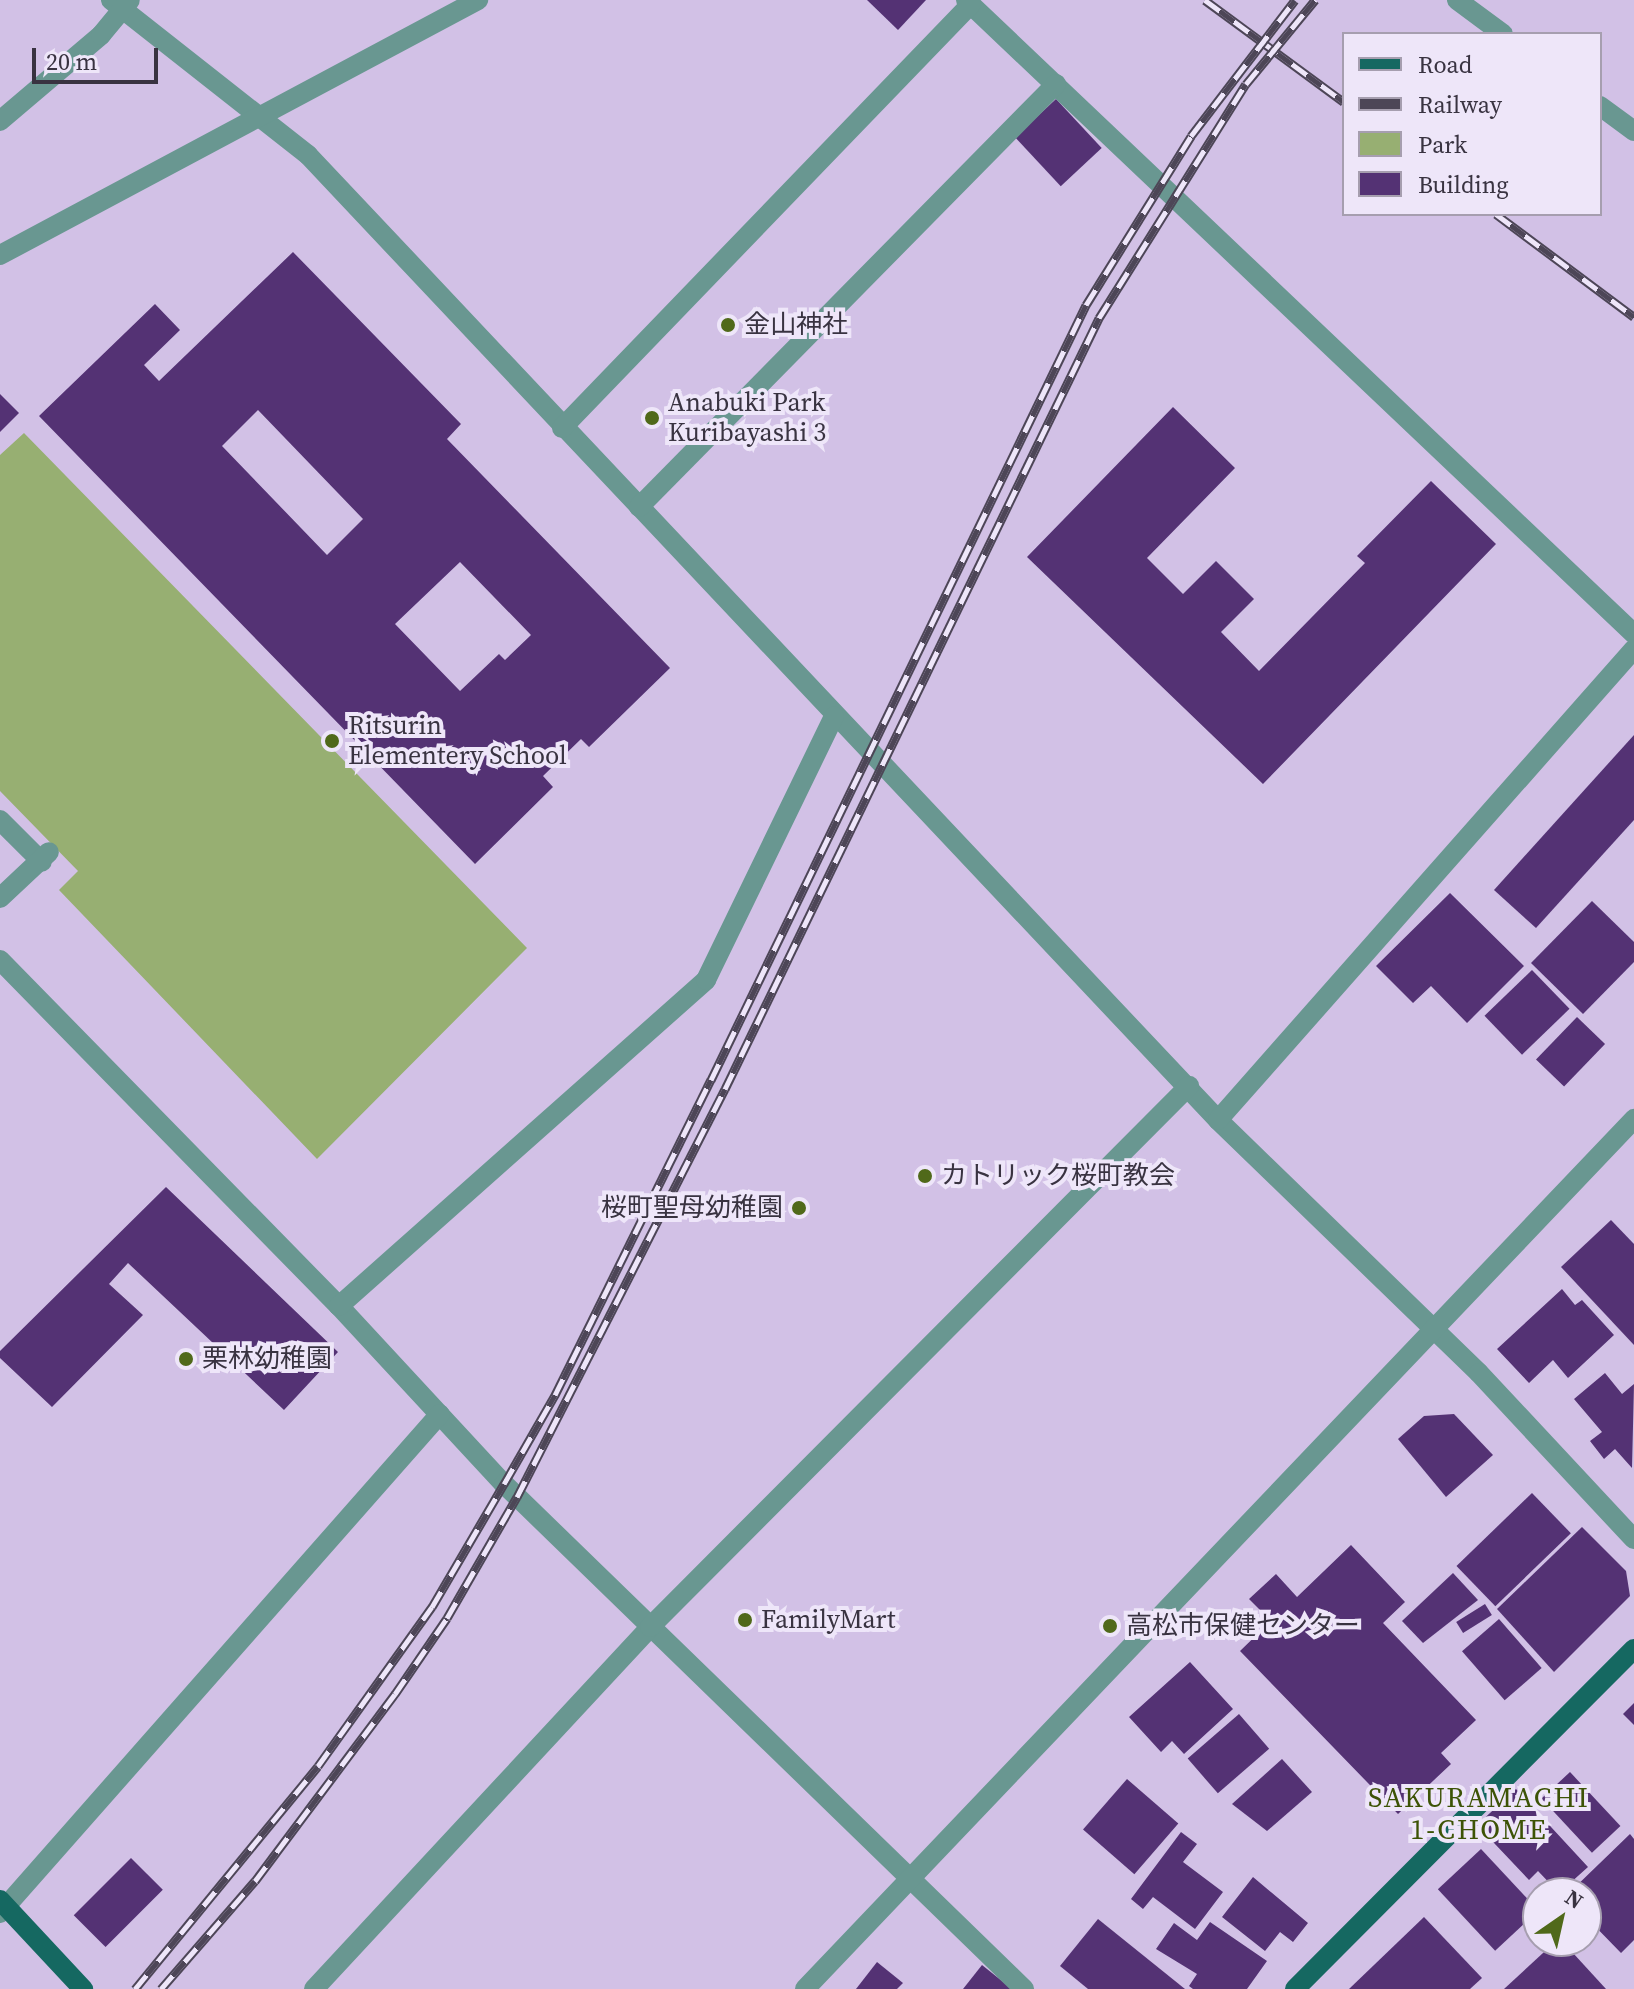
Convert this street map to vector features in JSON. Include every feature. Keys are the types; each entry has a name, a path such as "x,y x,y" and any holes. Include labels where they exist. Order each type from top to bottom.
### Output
{"main road":[{"path":"1295,1989 1634,1649"},
{"path":"2,1906 83,1989"}],"street":[{"path":"0,255 478,0"},
{"path":"1457,0 1500,32"},
{"path":"562,428 968,2 1634,634"},
{"path":"0,121 122,3 308,155 562,428 1218,1120 1436,1331 1634,1539"},
{"path":"639,507 1056,84"},
{"path":"1602,107 1634,131"},
{"path":"1218,1120 1634,649"},
{"path":"339,1306 706,980 834,716"},
{"path":"0,820 46,857 0,898"},
{"path":"0,960 650,1627 1024,1989"},
{"path":"314,1989 650,1627 1189,1086"},
{"path":"805,1989 913,1881 1634,1119"},
{"path":"2,1906 440,1414"}],"green space":[{"path":"24,433 527,948 317,1159 59,890 78,871 0,791 0,455"}],"building":[{"path":"867,0 926,0 898,30"},
{"path":"1056,99 1102,148 1061,186 1015,137"},
{"path":"293,252 461,424 447,439 670,668 589,747 581,739 543,776 553,787 475,864 39,416 155,304 180,330 144,365 159,381","holes":["258,410 363,519 327,555 222,446","460,562 531,635 505,660 499,654 460,691 395,624"]},
{"path":"0,394 19,413 0,432"},
{"path":"1173,407 1235,468 1147,558 1183,594 1216,561 1254,599 1221,632 1259,671 1365,563 1357,556 1431,481 1496,544 1263,784 1027,557"},
{"path":"1634,735 1634,820 1536,928 1494,890"},
{"path":"1450,893 1524,966 1467,1023 1431,986 1413,1003 1376,966"},
{"path":"1592,901 1634,942 1634,962 1583,1014 1531,963"},
{"path":"1532,970 1570,1009 1522,1055 1485,1016"},
{"path":"1577,1017 1605,1044 1564,1087 1536,1059"},
{"path":"166,1187 338,1352 284,1410 128,1263 109,1284 143,1315 52,1407 0,1358 0,1351"},
{"path":"1611,1220 1634,1244 1634,1345 1561,1267"},
{"path":"1562,1289 1575,1305 1582,1300 1614,1335 1568,1378 1553,1360 1529,1383 1497,1349"},
{"path":"1605,1373 1622,1394 1634,1384 1632,1468 1615,1449 1604,1459 1590,1441 1602,1432 1574,1399"},
{"path":"1454,1414 1493,1455 1446,1497 1398,1439 1424,1416"},
{"path":"1532,1493 1571,1533 1495,1606 1456,1566"},
{"path":"1582,1527 1626,1571 1630,1596 1554,1672 1497,1609"},
{"path":"1351,1545 1405,1602 1383,1623 1476,1720 1441,1753 1451,1764 1398,1814 1240,1651 1271,1621 1249,1599 1276,1574 1297,1597"},
{"path":"1453,1573 1478,1600 1423,1643 1402,1621"},
{"path":"1485,1604 1492,1615 1463,1633 1456,1622"},
{"path":"1499,1619 1542,1668 1505,1700 1462,1651"},
{"path":"1190,1662 1233,1709 1184,1754 1172,1741 1161,1752 1129,1717"},
{"path":"1634,1703 1634,1725 1623,1714"},
{"path":"1239,1714 1269,1749 1218,1793 1188,1759"},
{"path":"1282,1759 1312,1792 1267,1831 1232,1804"},
{"path":"1570,1772 1620,1826 1592,1853 1541,1799"},
{"path":"1127,1779 1178,1824 1134,1874 1083,1830"},
{"path":"1516,1789 1588,1867 1577,1877 1544,1877 1538,1871 1532,1877 1526,1877 1477,1825"},
{"path":"1181,1832 1197,1844 1183,1862 1223,1892 1195,1929 1153,1897 1143,1909 1131,1899"},
{"path":"1630,1834 1634,1839 1634,1940 1621,1953 1602,1933 1602,1877 1586,1877"},
{"path":"1481,1849 1522,1893 1522,1926 1495,1951 1438,1889"},
{"path":"131,1858 163,1890 106,1947 74,1915"},
{"path":"1253,1877 1308,1923 1293,1942 1280,1932 1265,1951 1222,1917"},
{"path":"1424,1917 1482,1978 1470,1989 1349,1989"},
{"path":"1098,1919 1185,1989 1088,1989 1060,1966"},
{"path":"1210,1922 1267,1961 1247,1989 1193,1989 1189,1986 1197,1974 1156,1949 1174,1923 1197,1940"},
{"path":"1539,1957 1577,1957 1606,1989 1504,1989"},
{"path":"877,1962 903,1983 897,1989 856,1989"},
{"path":"982,1965 1012,1989 963,1989"}],"railway":[{"path":"1205,0 1342,101"},
{"path":"135,1989 318,1766 432,1607 504,1484 555,1395 711,1080 1086,305 1191,136 1295,0"},
{"path":"161,1989 255,1881 395,1694 447,1618 517,1497 725,1089 1099,318 1246,84 1315,0"},
{"path":"1499,216 1634,317"}],"place":[{"name":"金山神社","path":"728,325"},
{"name":"Anabuki Park Kuribayashi 3","path":"652,418"},
{"name":"Ritsurin Elementery School","path":"332,741"},
{"name":"カトリック桜町教会","path":"925,1176"},
{"name":"桜町聖母幼稚園","path":"799,1208"},
{"name":"栗林幼稚園","path":"186,1359"},
{"name":"FamilyMart","path":"745,1620"},
{"name":"高松市保健センター","path":"1110,1626"}],"district":[{"name":"SAKURAMACHI 1-CHOME","path":"1479,1813"}]}
